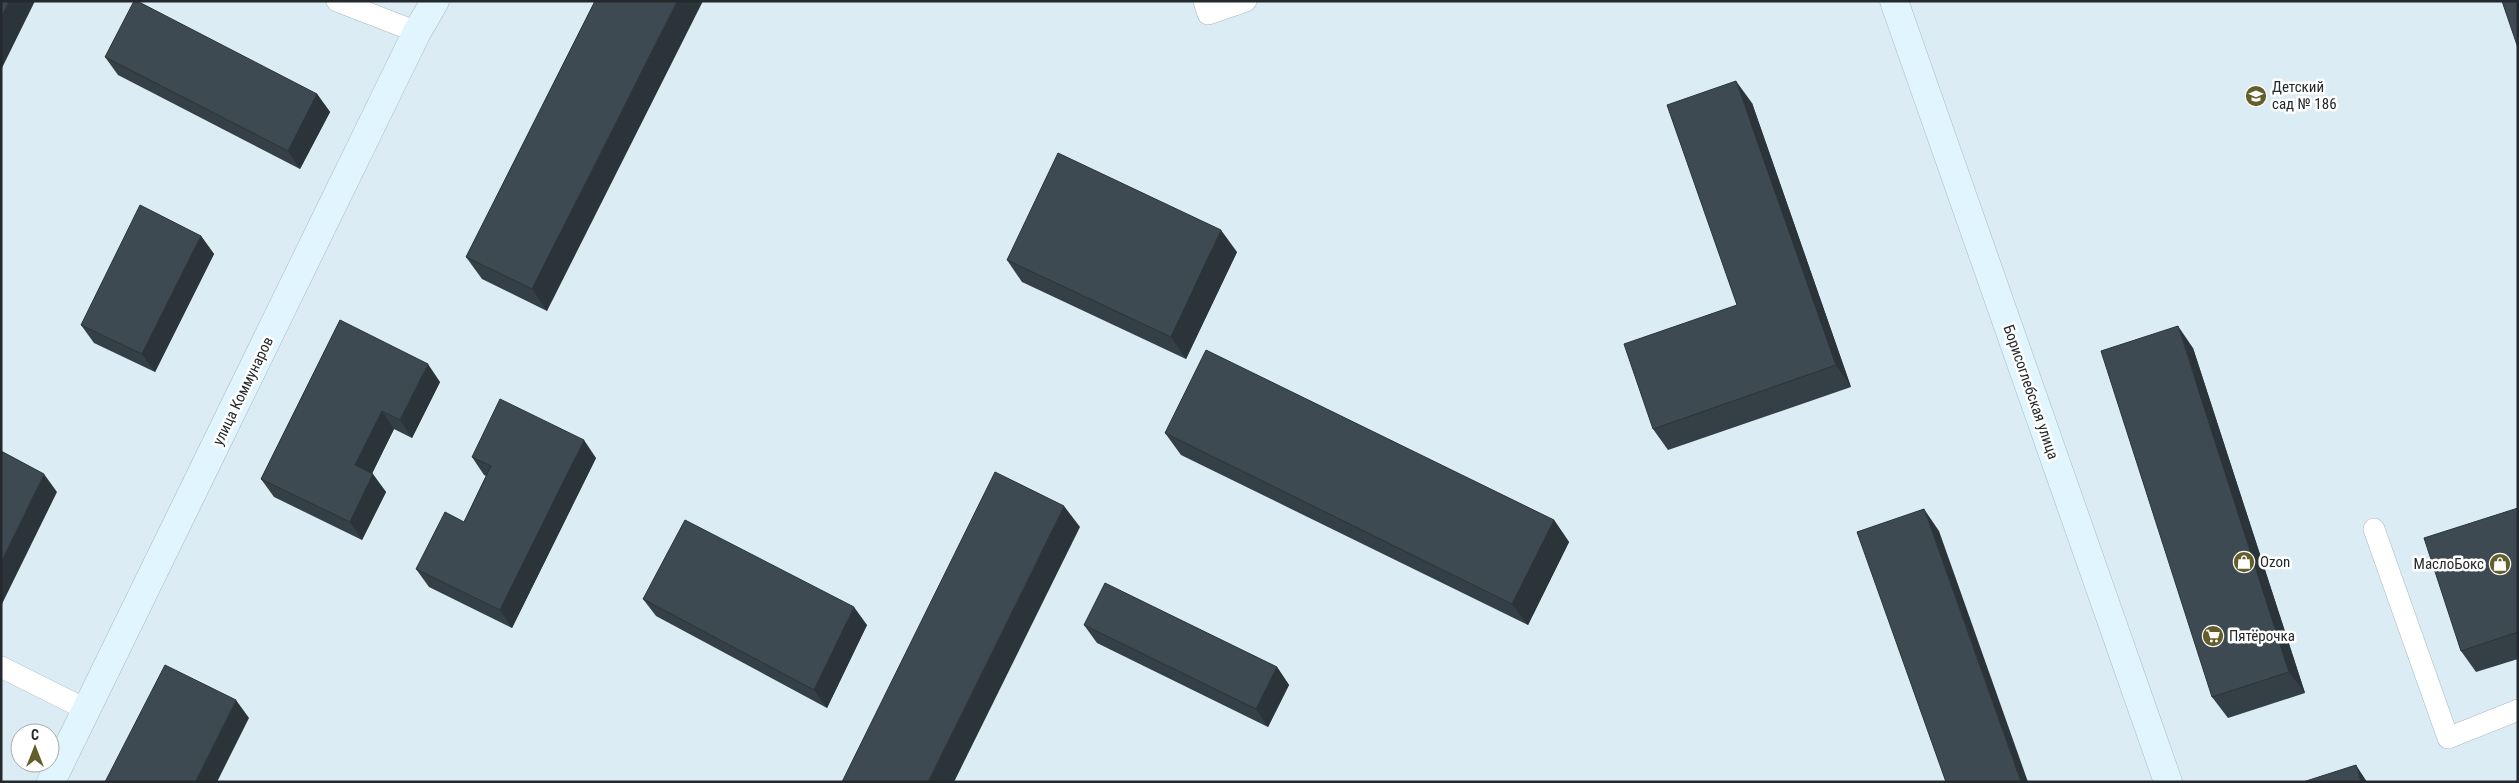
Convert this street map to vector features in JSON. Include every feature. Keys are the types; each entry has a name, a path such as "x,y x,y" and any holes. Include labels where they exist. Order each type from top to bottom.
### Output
{"street":[{"name":"улица Коммунаров","path":"51,782 85,710 145,593 417,32 435,1"},
{"name":"Борисоглебская улица","path":"1894,1 2168,782"}],"lane":[{"path":"337,1 417,32"},
{"path":"1204,1 1208,14 1246,1"},
{"path":"2374,529 2448,738 2518,710"},
{"path":"1,667 85,710"}],"building":[{"path":"1,1 9,1 1,17"},
{"path":"134,1 317,94 288,151 105,57"},
{"path":"595,1 677,1 532,289 466,257"},
{"path":"2502,1 2518,1 2518,48"},
{"path":"1736,81 1836,365 1653,429 1624,344 1737,305 1667,105"},
{"path":"1058,153 1221,230 1171,337 1007,260"},
{"path":"140,205 201,236 142,354 81,325"},
{"path":"340,320 428,364 400,420 382,411 355,465 373,474 350,522 261,479"},
{"path":"2178,326 2289,672 2212,697 2101,351"},
{"path":"1206,350 1554,520 1512,604 1165,433"},
{"path":"500,399 584,440 500,610 416,569 445,512 464,522 491,466 472,457"},
{"path":"1,451 44,474 1,562"},
{"path":"995,472 1064,506 928,782 842,782"},
{"path":"2518,508 2518,632 2461,651 2424,538"},
{"path":"1924,509 2021,782 1946,782 1857,532"},
{"path":"685,520 854,607 814,690 643,599"},
{"path":"1105,583 1277,667 1256,709 1084,625"},
{"path":"165,665 236,700 195,782 105,782"},
{"path":"2356,765 2361,782 2303,782"}],"place":[{"name":"Детский сад № 186","path":"2256,96"},
{"name":"Ozon","path":"2244,562"},
{"name":"МаслоБокс","path":"2500,564"},
{"name":"Пятёрочка","path":"2213,636"}]}
